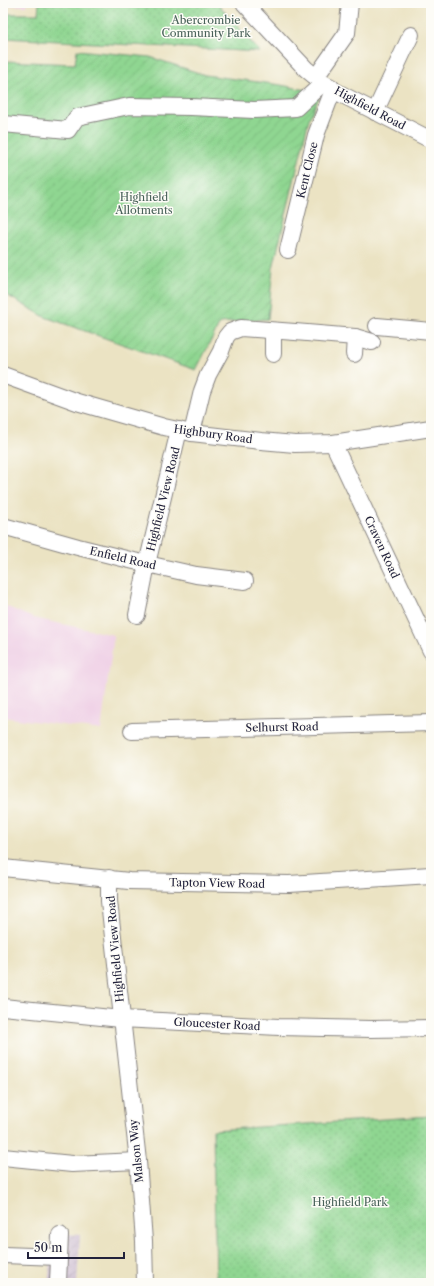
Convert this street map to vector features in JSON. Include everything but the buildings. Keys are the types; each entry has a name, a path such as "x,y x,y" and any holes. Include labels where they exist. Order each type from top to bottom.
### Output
{"street":[{"name":"Highfield Road","path":"244,3 306,69 324,83 375,112 431,140"},
{"path":"3,124 68,130 77,117 129,106 254,110 296,108 324,83 347,33 350,3"},
{"path":"375,112 411,36"},
{"name":"Kent Close","path":"288,250 316,135 324,83"},
{"path":"377,326 431,331"},
{"name":"Highfield View Road","path":"137,615 147,564 185,432 208,375 221,351 226,337 230,332 241,328 355,337 372,342"},
{"path":"272,354 273,331"},
{"path":"354,354 355,337"},
{"name":"Highbury Road","path":"3,375 78,402 185,432 295,444 333,443 431,428"},
{"name":"Craven Road","path":"333,443 431,651"},
{"name":"Enfield Road","path":"3,526 147,564 196,575 245,581"},
{"name":"Selhurst Road","path":"132,731 431,724"},
{"name":"Tapton View Road","path":"3,868 129,881 289,884 431,875"},
{"name":"Highfield View Road","path":"109,878 109,900 121,1019"},
{"name":"Gloucester Road","path":"3,1007 121,1019 279,1027 371,1029 431,1028"},
{"name":"Malson Way","path":"121,1019 138,1161 144,1240 145,1283"},
{"path":"3,1157 72,1164 138,1161"},
{"path":"58,1283 60,1235"},
{"path":"3,1255 59,1257"}],"shaded area":[{"path":"3,3 27,3 26,6 3,5"},
{"path":"3,605 33,618 114,635 101,730 3,717"},
{"path":"51,1233 80,1235 77,1283 49,1283"}],"green space":[{"name":"Abercrombie Community Park","path":"39,3 217,3 260,52 3,38 3,14 38,14"},
{"name":"Highfield Allotments","path":"77,50 150,57 205,75 281,85 321,93 309,119 273,268 268,319 220,323 196,370 45,317 3,293 3,61 75,64"},
{"name":"Highfield Park","path":"431,1116 431,1283 216,1283 213,1130"}]}
